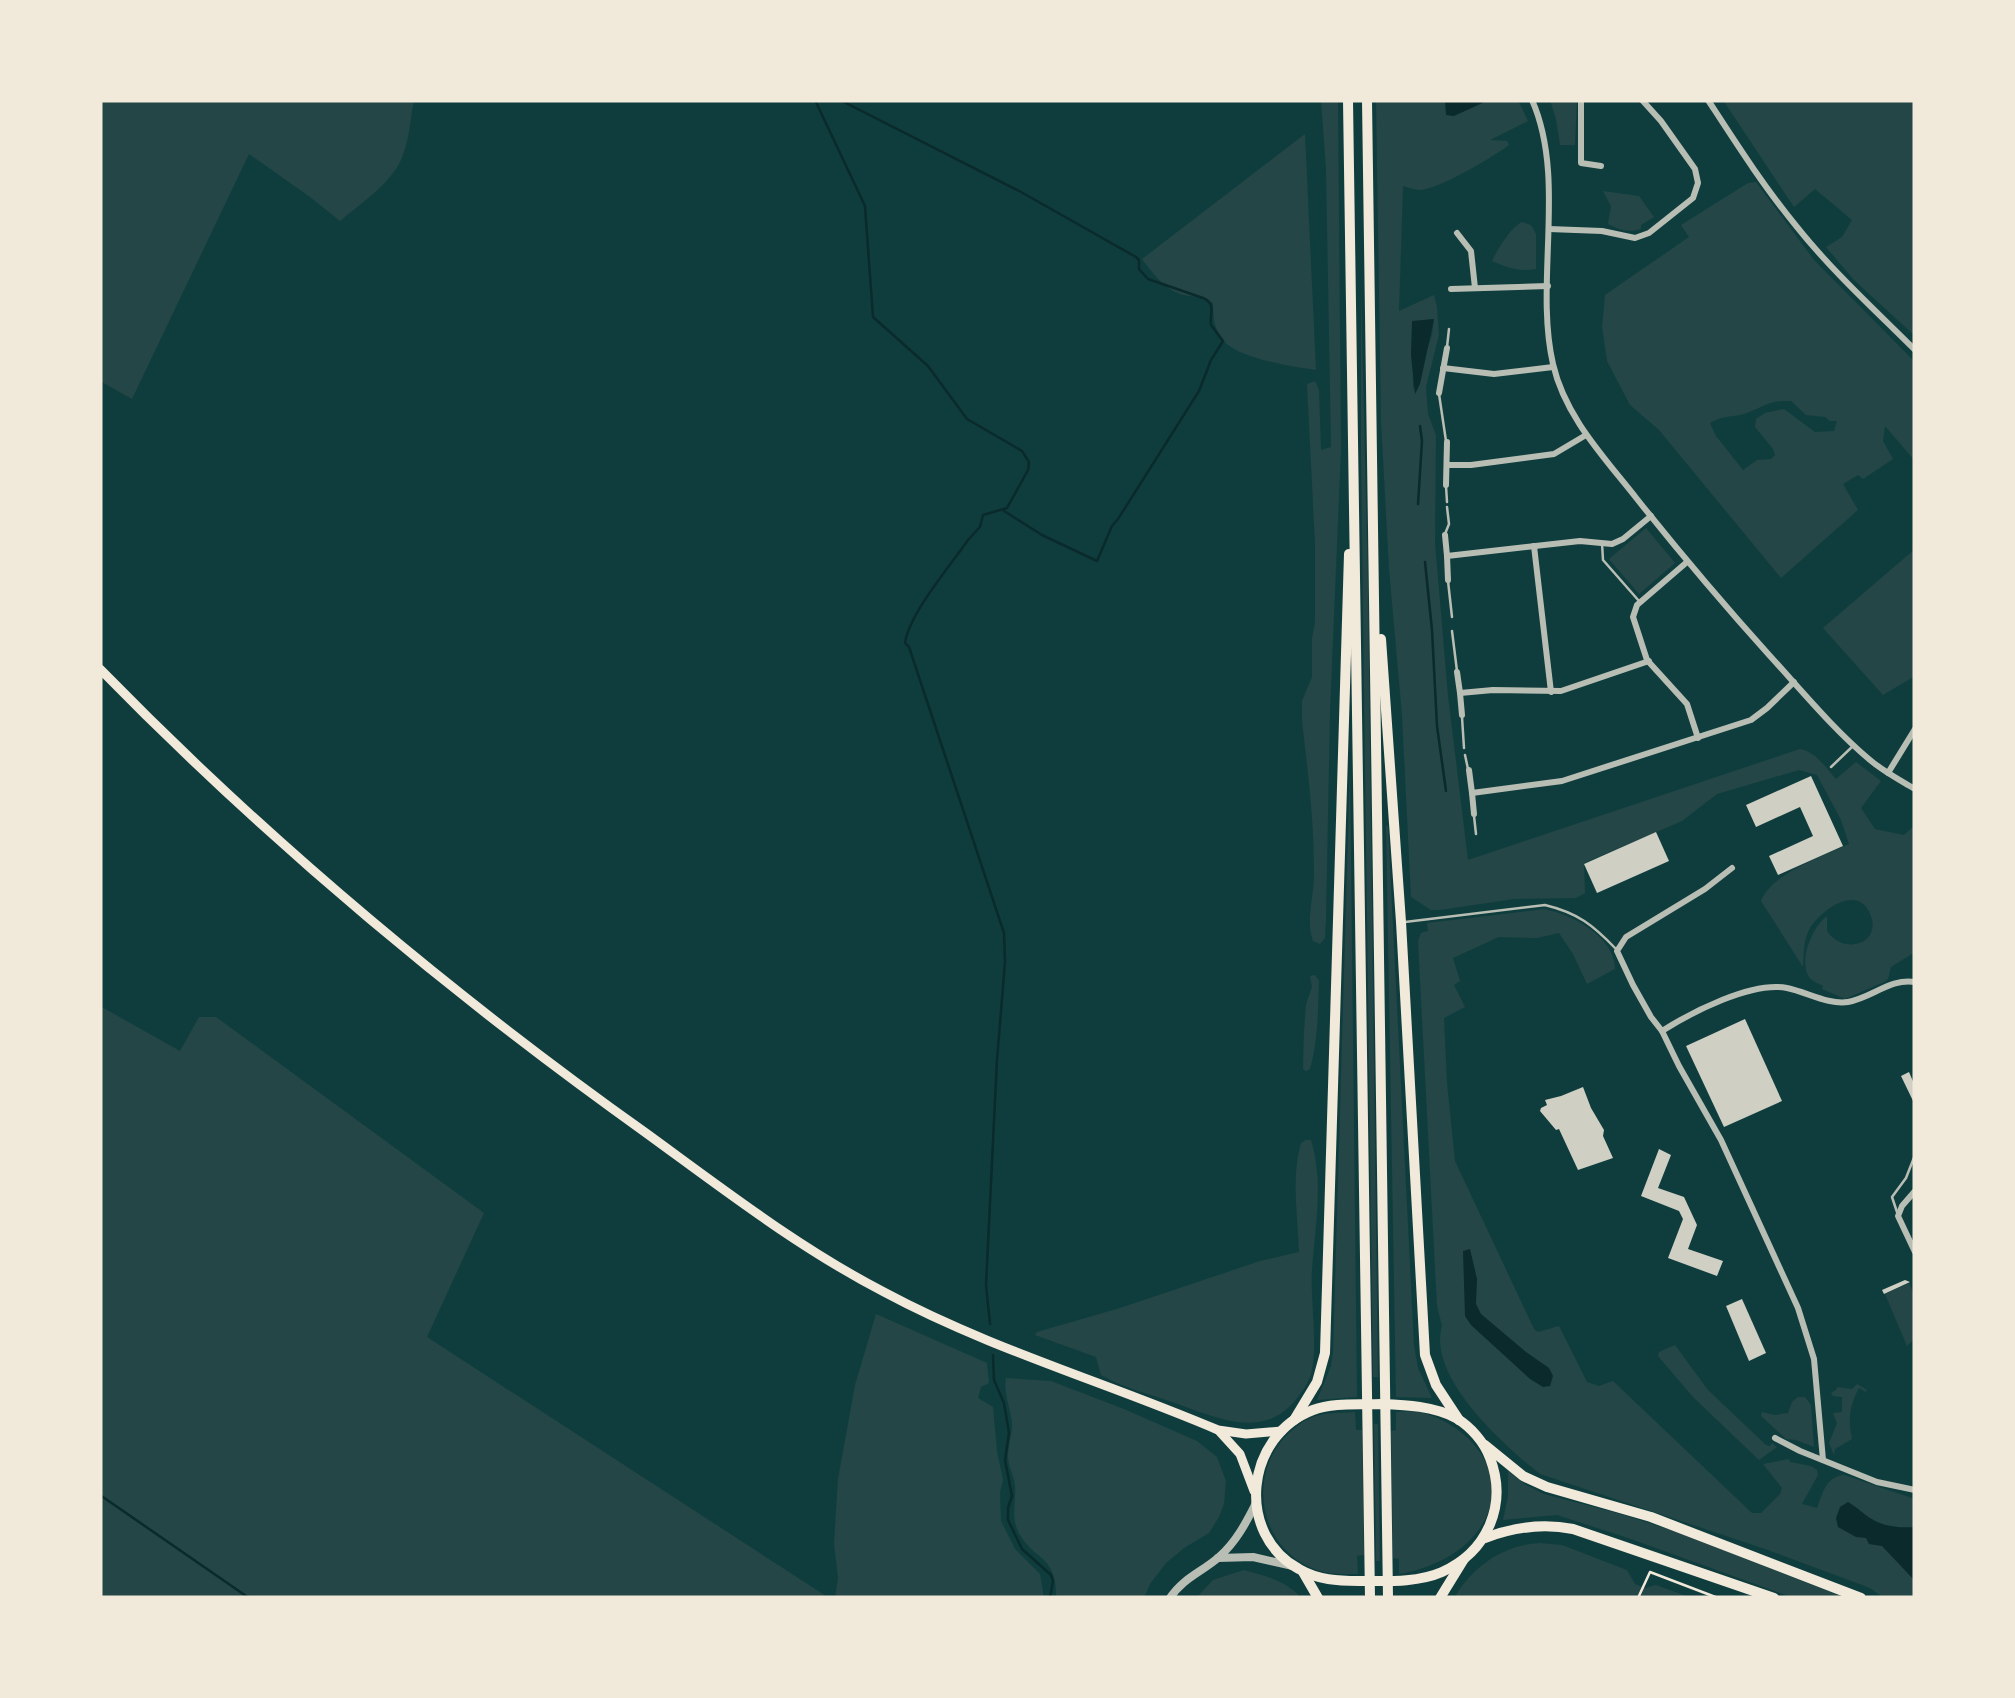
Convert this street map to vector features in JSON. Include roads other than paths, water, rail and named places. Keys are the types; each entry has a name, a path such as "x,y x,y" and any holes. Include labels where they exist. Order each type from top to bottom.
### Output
{"main road":[{"path":"1348,100 1370,1598"},
{"path":"1367,100 1388,1598"},
{"path":"1294,1420 1316,1382 1325,1353 1347,569 1352,524"},
{"path":"1373,549 1401,922 1425,1355 1436,1386 1459,1420 1523,1476 1546,1487 1650,1517 1862,1598"},
{"path":"100,670 294,854 438,977 566,1076 808,1248 887,1294 960,1329 1218,1430 1246,1434 1282,1431"},
{"path":"1255,1498 1264,1456 1294,1420 1317,1409 1358,1404 1422,1407 1459,1420"},
{"path":"1218,1430 1240,1454 1269,1541 1299,1569 1318,1598"},
{"path":"1440,1598 1464,1559 1484,1538 1496,1510 1498,1489 1484,1444"},
{"path":"1484,1538 1528,1526 1573,1529 1774,1598"},
{"path":"1299,1569 1331,1580 1400,1580 1432,1576 1464,1559"}],"street":[{"path":"1532,100 1543,133 1549,229 1549,335 1554,367 1586,435 1687,562 1794,682 1854,745 1915,789"},
{"path":"1581,100 1581,163 1601,166"},
{"path":"1549,229 1602,231 1635,238 1648,233 1693,198 1698,183 1694,169 1642,100"},
{"path":"1708,100 1798,229 1915,350"},
{"path":"1457,233 1470,251 1475,288"},
{"path":"1452,289 1548,286"},
{"path":"1439,392 1447,348"},
{"path":"1443,368 1494,374 1554,367"},
{"path":"1448,465 1554,454 1586,435"},
{"path":"1446,442 1446,485"},
{"path":"1447,556 1580,541 1616,543 1650,516"},
{"path":"1444,535 1448,580"},
{"path":"1534,546 1551,692"},
{"path":"1687,562 1640,602 1633,618 1648,661 1686,704 1698,738"},
{"path":"1460,693 1561,691 1648,661"},
{"path":"1457,672 1462,716"},
{"path":"1472,793 1562,781 1698,738 1758,716 1794,682"},
{"path":"1888,773 1915,729"},
{"path":"1469,770 1474,814"},
{"path":"1732,868 1626,937 1617,950 1633,986 1662,1031 1732,1163 1805,1326 1817,1380 1823,1460"},
{"path":"1662,1031 1760,988 1784,988 1848,1002 1898,982 1915,982"},
{"path":"1915,1190 1898,1216 1915,1252"},
{"path":"1775,1438 1886,1485 1915,1490"},
{"path":"1170,1598 1184,1580 1218,1558 1240,1534 1255,1498"},
{"path":"1218,1558 1253,1557 1299,1569"}],"lane":[{"path":"1447,348 1449,329"},
{"path":"1439,392 1446,442"},
{"path":"1444,535 1449,524 1446,485"},
{"path":"1602,543 1602,556 1640,602"},
{"path":"1448,580 1452,616"},
{"path":"1452,631 1457,672"},
{"path":"1462,716 1464,748"},
{"path":"1831,768 1854,745"},
{"path":"1464,755 1469,770"},
{"path":"1474,814 1476,834"},
{"path":"1401,922 1545,905 1587,920 1617,950"},
{"path":"1898,1216 1892,1197 1906,1178 1915,1155"}],"waterway":[{"path":"815,100 865,206 873,317 928,366 967,419 1022,451 1029,462 1007,508 983,515 980,527 931,590 905,643 1004,933 986,1285 990,1324"},
{"path":"840,100 1021,192 1136,257 1139,269 1148,279 1203,298 1211,306 1211,325 1223,341 1199,391 1112,526 1097,561 1042,535 1004,511"},
{"path":"1418,504 1420,426"},
{"path":"1425,562 1437,726 1446,791"},
{"path":"100,1310 100,1325"},
{"path":"993,1355 994,1380 1004,1403 1009,1433 1005,1460 1012,1496 1008,1520 1022,1549 1051,1575 1050,1598"},
{"path":"100,1495 249,1598"}]}
